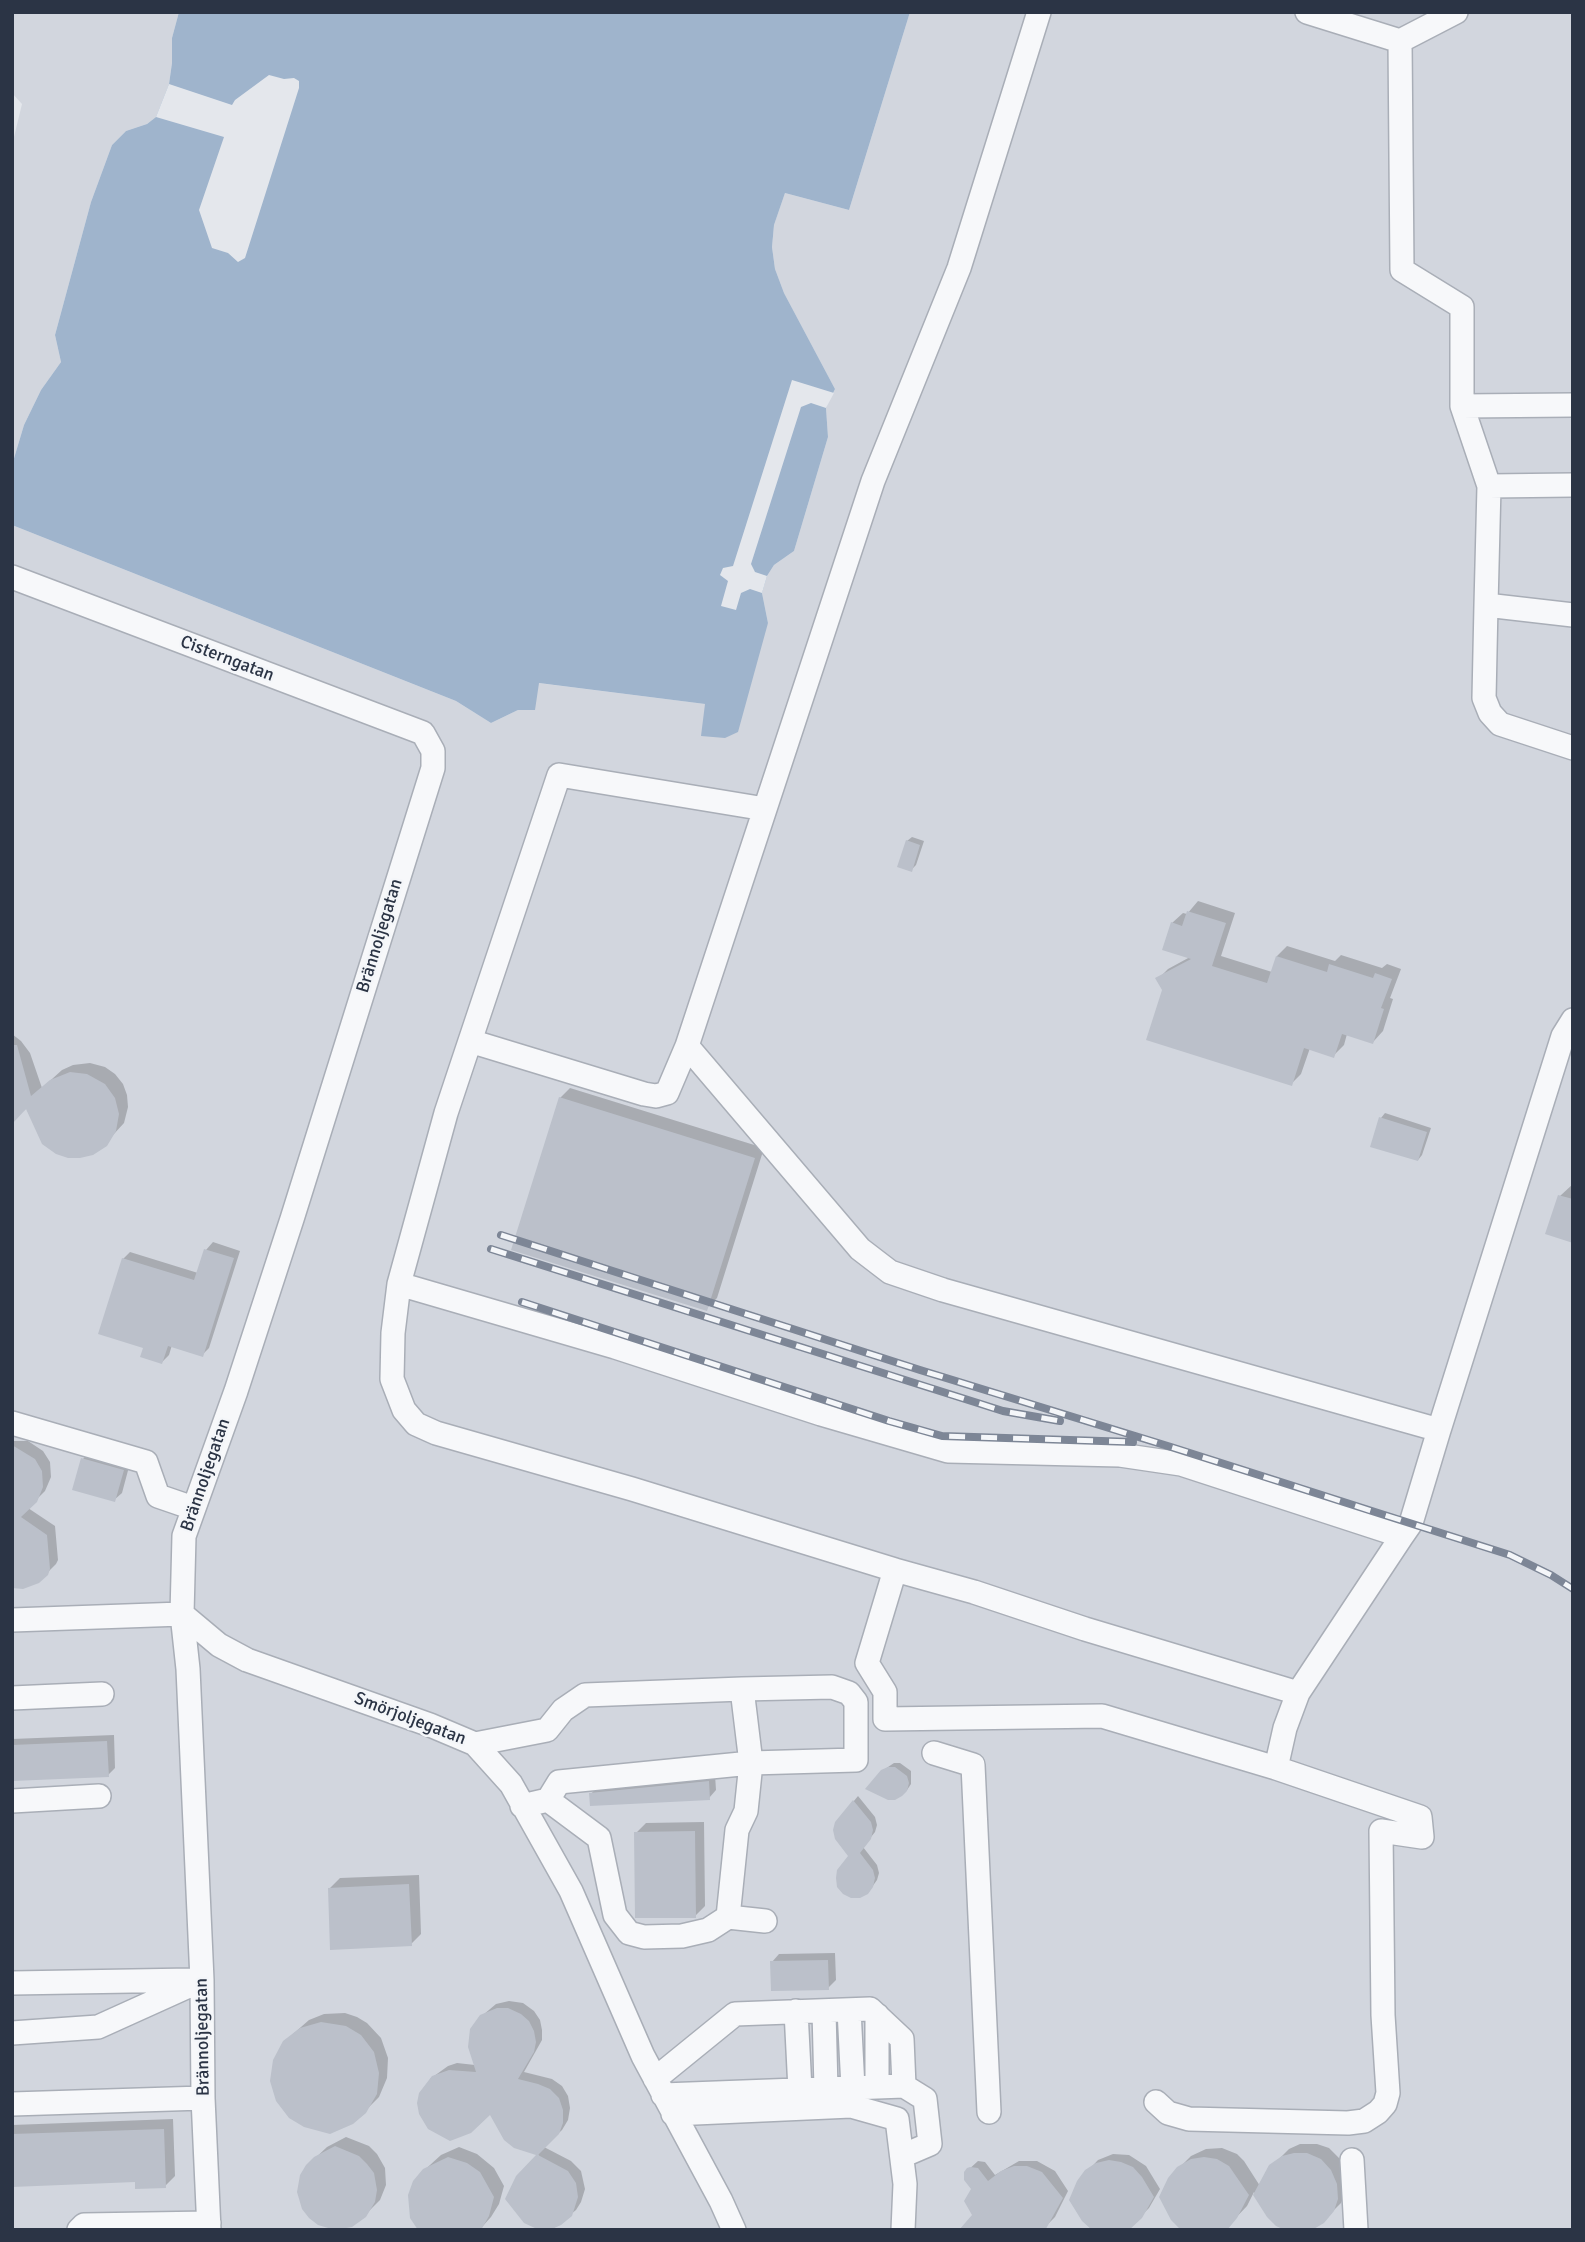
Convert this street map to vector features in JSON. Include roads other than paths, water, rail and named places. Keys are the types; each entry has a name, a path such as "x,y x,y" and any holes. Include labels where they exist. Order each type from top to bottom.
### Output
{"lane":[{"path":"470,1041 643,1094 656,1096 667,1093 688,1046 873,481 959,268 1039,12"},
{"path":"1307,12 1400,41 1456,12"},
{"path":"1400,41 1402,270 1462,307 1462,406 1489,486 1484,698 1490,713 1500,724 1573,748"},
{"path":"1462,406 1573,405"},
{"path":"1489,486 1573,485"},
{"name":"Cisterngatan","path":"12,577 423,733 433,751"},
{"path":"1486,604 1573,615"},
{"name":"Brännoljegatan","path":"209,2226 203,2098 202,1980 188,1669 181,1614 184,1536 236,1391 292,1219 433,768 433,751"},
{"path":"765,809 559,775 446,1113 399,1284 393,1334 392,1379 404,1410 416,1424 436,1433 632,1489 1298,1693"},
{"path":"1276,1768 1285,1728 1298,1693 1411,1523 1563,1036 1573,1020"},
{"path":"688,1046 860,1250 890,1272 943,1290 1439,1430"},
{"path":"399,1284 948,1451 1120,1455 1181,1464 1402,1536"},
{"path":"12,1423 146,1462 158,1496 193,1508"},
{"path":"895,1570 867,1663 885,1692 885,1719 1102,1716 1276,1768 1420,1817 1422,1837 1381,1831 1383,2015 1388,2093 1385,2104 1378,2112 1364,2121 1348,2123 1189,2119 1168,2113 1156,2102"},
{"path":"12,1620 181,1614"},
{"name":"Smörjoljegatan","path":"181,1614 219,1644 247,1660 384,1708 475,1744 511,1784 570,1891 664,2096 734,2230"},
{"path":"475,1744 547,1730 563,1710 584,1695 832,1687 849,1693 856,1702 856,1760 751,1763 558,1782 548,1800"},
{"path":"728,1917 737,1830 746,1811 751,1763 742,1689"},
{"path":"12,1698 102,1694"},
{"path":"934,1753 973,1765 989,2112"},
{"path":"12,1801 99,1797"},
{"path":"522,1805 548,1800 599,1838 615,1915 629,1933 644,1937 682,1936 708,1930 728,1917 765,1921"},
{"path":"12,1983 202,1980"},
{"path":"12,2033 97,2027 202,1980"},
{"path":"664,2096 735,2014 796,2011 870,2009 902,2039 904,2086"},
{"path":"849,2010 853,2088"},
{"path":"796,2011 800,2090"},
{"path":"824,2011 826,2089"},
{"path":"877,2015 877,2087"},
{"path":"664,2096 904,2086 925,2099 930,2144 902,2156"},
{"path":"664,2096 851,2106 897,2119 905,2184 903,2230"},
{"path":"12,2104 203,2098"},
{"path":"1353,2160 1356,2230"},
{"path":"79,2230 84,2225 209,2226"}],"water":[{"path":"179,12 910,12 849,210 785,193 774,225 772,247 775,269 784,293 835,389 826,408 828,437 794,551 774,565 767,576 762,593 768,623 738,732 725,738 701,736 705,704 539,683 535,710 518,710 491,723 456,701 12,525 12,465 24,425 41,390 61,362 55,335 91,202 112,145 126,131 147,124 156,117 169,84 172,38"}],"railway":[{"path":"501,1235 1510,1555 1573,1589"},
{"path":"491,1249 1003,1411 1060,1421"},
{"path":"522,1302 942,1436 1133,1442"}]}
